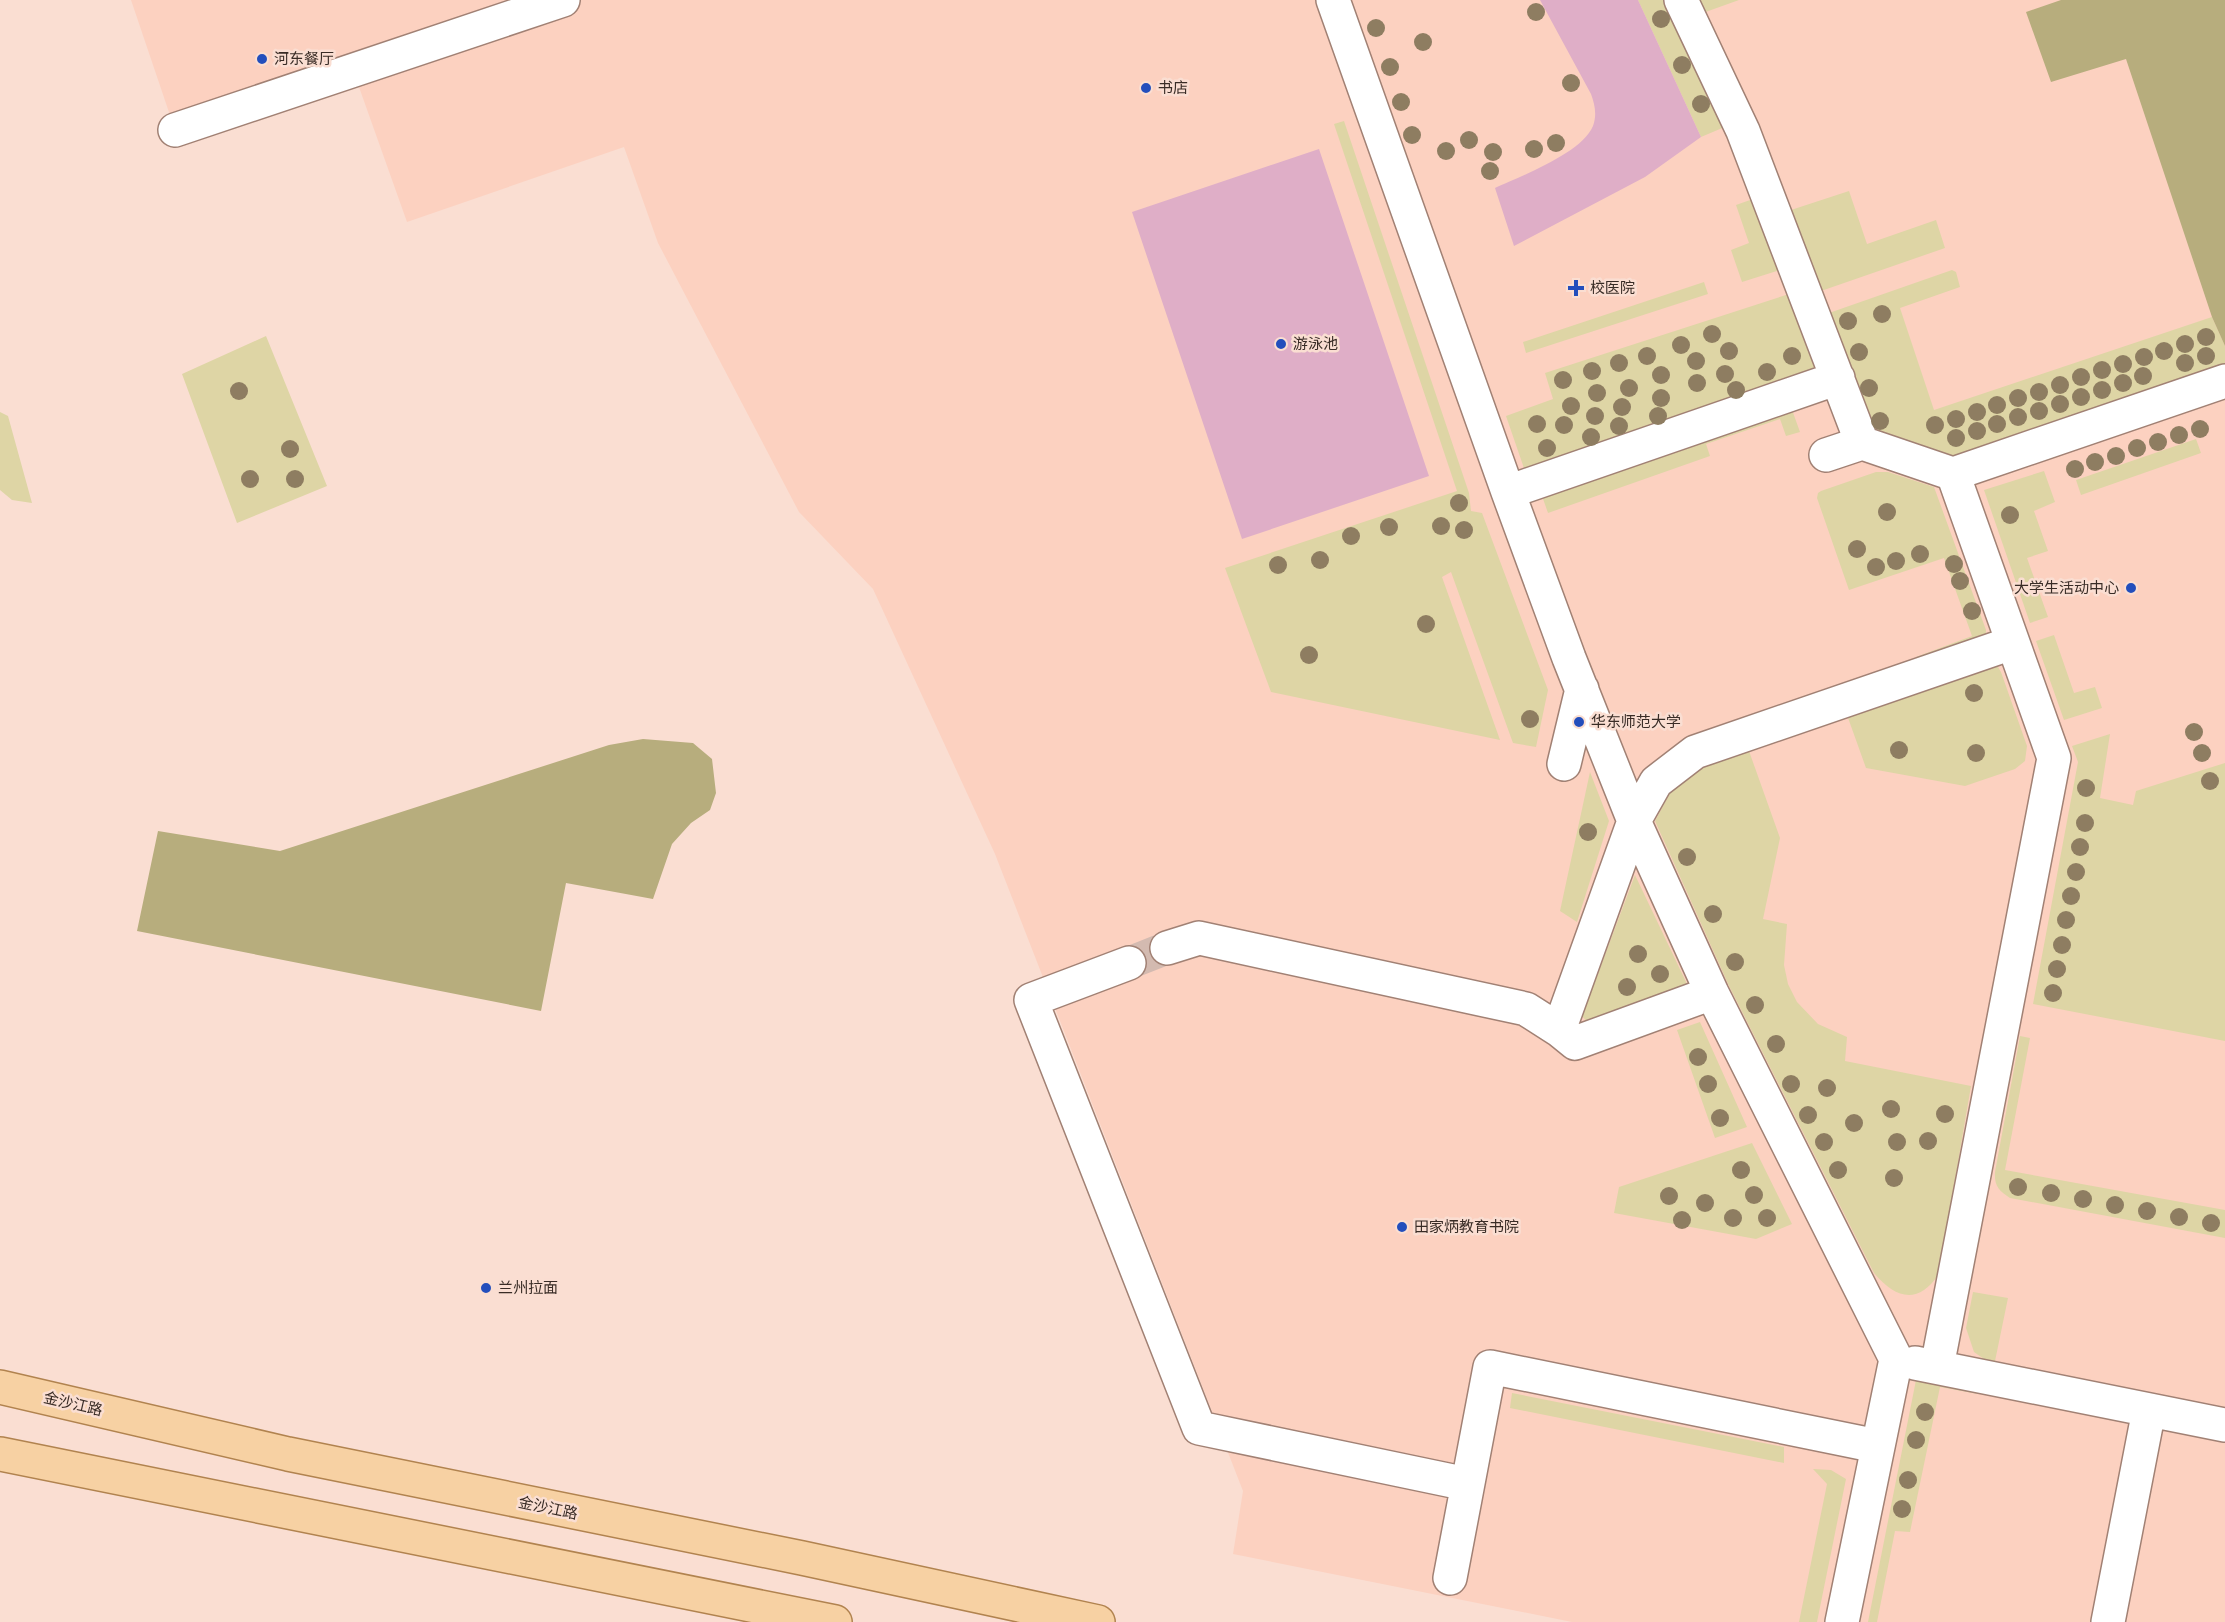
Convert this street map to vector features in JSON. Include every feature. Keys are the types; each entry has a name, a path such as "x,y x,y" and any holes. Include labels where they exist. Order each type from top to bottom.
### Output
{"main road":[{"name":"金沙江路","path":"0,1387 288,1455 802,1558 1098,1622"},
{"path":"0,1454 836,1622"}],"lane":[{"path":"175,130 563,0"},
{"path":"1333,0 1508,492 1634,821 1712,993 1896,1359 1842,1622"},
{"path":"1681,0 1743,131 1862,442"},
{"path":"1508,492 1838,378"},
{"path":"1826,455 1862,442 1953,474 2225,381"},
{"path":"1937,1367 2054,758 1953,474"},
{"path":"1559,1030 1634,821 1656,782 1695,752 2012,643"},
{"path":"1564,765 1582,689"},
{"path":"1167,948 1199,938 1526,1009 1575,1043 1712,993"},
{"path":"1129,963 1030,1000 1199,1428 1467,1484"},
{"path":"1896,1359 2225,1425"},
{"path":"1450,1578 1490,1367 1877,1446"},
{"path":"2108,1622 2149,1410"}],"shaded area":[{"name":"华东师范大学","path":"131,0 2225,0 2225,1622 1572,1622 1233,1554 1243,1491 995,854 873,589 799,512 658,243 624,147 407,222 354,73 175,130"},
{"path":"1540,0 1638,0 1701,137 1645,177 1514,246 1495,188 1550,163 1577,145 1587,136 1595,118 1591,94"},
{"path":"1638,0 1669,0 1727,126 1701,137"},
{"path":"1694,0 1739,0 1700,14"},
{"path":"2061,0 2225,0 2225,346 2212,317 2126,59 2051,82 2026,12"},
{"path":"1344,121 1469,493 1471,511 1482,513 1548,690 1536,747 1513,743 1451,572 1442,577 1500,740 1271,692 1225,568 1457,491 1334,124"},
{"name":"游泳池","path":"1319,149 1429,476 1242,539 1132,212"},
{"path":"1849,191 1867,244 1936,220 1945,248 1821,291 1791,210"},
{"path":"1753,199 1780,270 1742,282 1731,250 1749,243 1736,205"},
{"path":"1952,270 1956,272 1960,287 1900,308 1934,410 2212,317 2225,346 2225,368 1953,459 1873,431 1829,313"},
{"path":"1704,282 1708,294 1526,353 1523,342"},
{"path":"1789,294 1820,373 1526,474 1506,416 1553,399 1545,373"},
{"path":"266,336 327,486 237,523 182,374"},
{"path":"1791,407 1800,432 1786,436 1780,419 1706,444 1710,456 1548,513 1541,493"},
{"path":"0,412 8,416 32,503 12,500 0,490"},
{"path":"2196,439 2201,453 2081,495 2076,480"},
{"path":"2044,471 2055,502 2034,511 2048,551 2027,558 2048,617 2030,623 1984,490"},
{"path":"1876,472 1888,472 1934,487 1986,630 1986,635 1919,665 1916,657 1972,636 1944,558 1849,590 1817,498 1821,491"},
{"path":"2054,635 2074,693 2095,687 2102,708 2064,720 2036,641"},
{"path":"1992,665 1998,667 2001,672 2027,746 2025,761 2015,769 1965,786 1866,768 1847,715"},
{"path":"2110,734 2100,798 2133,805 2136,791 2225,763 2225,1041 2033,1004 2078,762 2072,746"},
{"path":"643,739 693,743 712,759 716,793 710,810 691,823 672,844 653,899 566,883 541,1011 137,931 158,831 280,851 609,745"},
{"path":"1749,751 1780,838 1763,919 1787,924 1784,965 1788,984 1797,1002 1818,1024 1847,1037 1845,1061 1971,1086 1939,1274 1923,1291 1915,1294 1899,1293 1882,1282 1874,1273 1729,986 1655,821 1671,791 1706,765"},
{"path":"1590,772 1609,821 1577,922 1560,911"},
{"path":"1635,875 1688,986 1589,1024 1582,1016"},
{"path":"1700,1022 1747,1127 1715,1138 1677,1030"},
{"path":"2020,1036 2030,1038 2005,1170 2225,1210 2225,1238 2010,1198 2000,1190 1996,1185 1995,1172"},
{"path":"1752,1143 1792,1224 1756,1239 1614,1213 1619,1187"},
{"path":"1973,1292 2008,1298 1994,1366 1974,1352 1966,1328"},
{"path":"1917,1375 1977,1391 1978,1394 1940,1387 1910,1532 1895,1531 1877,1622 1868,1622"},
{"path":"1512,1393 1784,1447 1784,1463 1510,1408"},
{"path":"1813,1469 1831,1470 1846,1479 1817,1622 1799,1622 1827,1484"}],"tunnel":[{"path":"1129,963 1167,948"}],"place":[{"name":"河东餐厅","path":"262,59"},
{"name":"书店","path":"1146,88"},
{"name":"校医院","path":"1576,288"},
{"name":"游泳池","path":"1281,344"},
{"name":"大学生活动中心","path":"2131,588"},
{"name":"华东师范大学","path":"1579,722"},
{"name":"田家炳教育书院","path":"1402,1227"},
{"name":"兰州拉面","path":"486,1288"}]}
